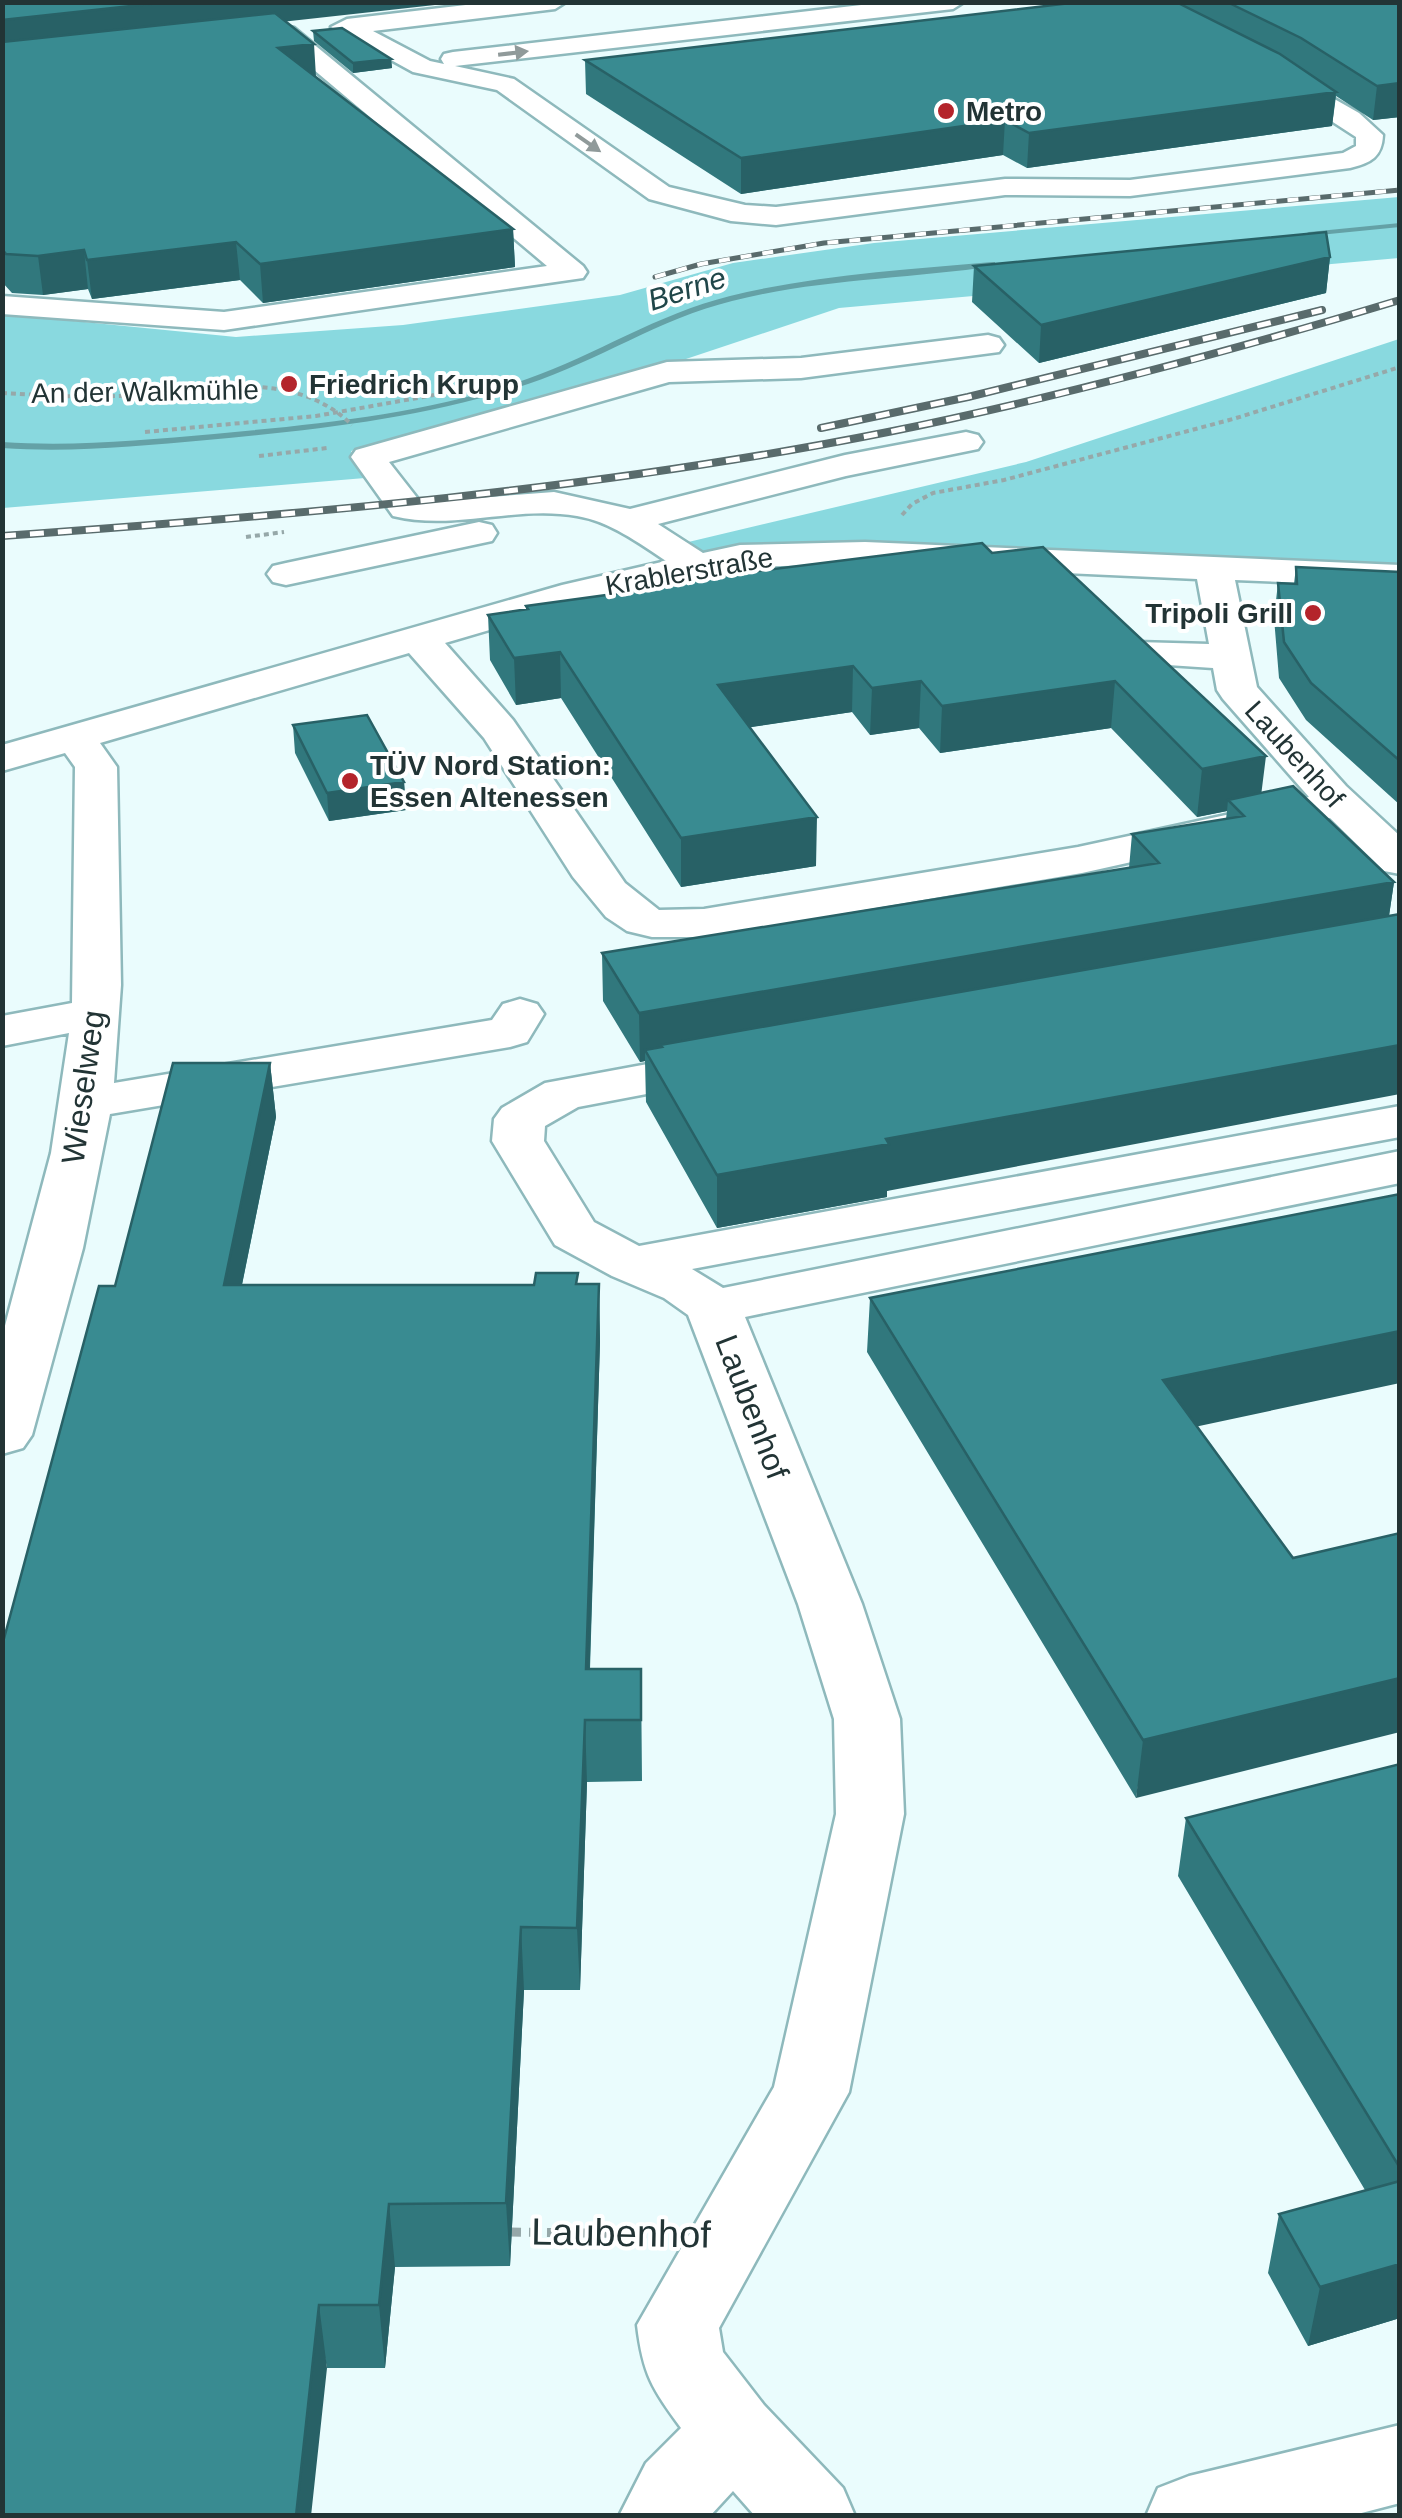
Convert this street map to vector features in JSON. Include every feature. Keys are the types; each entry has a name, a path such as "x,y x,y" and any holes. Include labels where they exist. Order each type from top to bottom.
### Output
{"street":[{"path":"2,305 224,321 572,272 276,34 555,2"},
{"path":"416,64 953,2"},
{"path":"347,26 416,64 505,84 658,193 718,212 776,216 1004,187 1130,188 1350,160 1369,150 1370,135 1350,119 1252,62"},
{"path":"694,564 618,516 567,502 430,514 406,508 352,452 667,372 800,368 988,345"},
{"path":"286,574 524,524 618,516 966,442"},
{"name":"Krablerstraße","path":"2,758 576,593 740,556 844,553 1400,576"},
{"name":"Laubenhof","path":"1214,568 1237,690 1338,802 1400,861"},
{"path":"418,640 443,662 540,788 579,853 627,912 641,921 662,925 704,923 1082,860 1135,844 1286,819 1338,802"},
{"path":"1137,654 1231,656"},
{"name":"Wieselweg","path":"2,1436 68,1192 86,1103 96,1013 96,766 75,738"},
{"path":"2,1031 96,1013"},
{"path":"86,1103 510,1032 520,1014"},
{"name":"Laubenhof","path":"762,1058 563,1094 520,1119 518,1141 574,1233 631,1264 684,1286 713,1307 830,1604 867,1719 870,1814 811,2092 678,2324 683,2365 734,2432 812,2516"},
{"path":"631,1264 1400,1121"},
{"path":"713,1307 1400,1167"},
{"path":"662,2516 676,2490 734,2432"},
{"path":"1189,2516 1385,2469"}],"path":[{"path":"844,553 876,542 912,504 933,493 1004,480 1233,419 1400,367"},
{"name":"An der Walkmühle","path":"2,394 131,396 254,387 307,395 342,411"},
{"path":"144,432 342,411 434,395"},
{"path":"259,456 352,452"},
{"name":"Laubenhof","path":"511,2232 730,2234"}],"shaded area":[{"path":"1399,197 1399,258 839,308 563,400 351,451 365,478 3,508 3,314 236,337 403,325 620,295 733,263 874,243"},
{"path":"1399,339 1399,569 699,557 680,544 1026,462"}],"building":[{"path":"2,2 168,2 2,20"},
{"name":"Metro","path":"1079,2 1176,2 1280,54 1336,92 1029,133 1005,120 741,158 585,60"},
{"path":"1227,2 1400,2 1400,83 1377,86 1301,38"},
{"path":"275,13 314,44 278,48 513,229 260,264 236,242 87,260 84,250 38,256 6,254 2,249 2,42"},
{"path":"342,28 391,59 353,63 313,31"},
{"path":"1326,232 1330,257 1041,325 974,266"},
{"path":"982,543 992,553 1043,547 1266,756 1202,769 1115,681 942,706 921,681 872,688 853,666 718,685 817,817 681,838 560,652 514,658 488,615 650,589 647,585"},
{"path":"1296,567 1400,572 1400,761 1311,683 1284,642 1278,583 1297,584"},
{"path":"367,715 404,782 327,793 293,725"},
{"path":"1293,786 1394,882 639,1013 602,953 1159,863 1132,834 1244,816 1228,800"},
{"path":"1400,914 1400,1045 886,1139 889,1144 717,1175 645,1050 660,1045"},
{"path":"173,1063 270,1063 224,1285 534,1285 536,1273 578,1273 576,1284 599,1284 586,1669 641,1669 641,1720 585,1720 577,1928 521,1927 506,2203 389,2204 379,2305 319,2305 296,2516 2,2516 2,1646 99,1286 115,1286"},
{"path":"1400,1194 1400,1331 1163,1380 1293,1558 1400,1533 1400,1678 1143,1740 870,1298"},
{"path":"1400,1764 1400,2168 1186,1818"},
{"path":"1400,2181 1400,2264 1320,2287 1279,2214"}],"waterway":[{"name":"Berne","path":"1309,234 1400,225"},
{"name":"Berne","path":"2,445 71,447 139,443 314,426 400,413 527,382 672,317 729,299 841,279 992,264"}],"railway":[{"path":"655,277 701,264 824,243 1400,190"},
{"path":"2,536 447,498 778,452 888,432 1081,388 1400,300"},
{"path":"821,428 968,397 1322,310"}],"place":[{"name":"Metro","path":"946,111"},
{"name":"Friedrich Krupp","path":"289,384"},
{"name":"Tripoli Grill","path":"1313,613"},
{"name":"TÜV Nord Station: Essen Altenessen","path":"350,781"}]}
